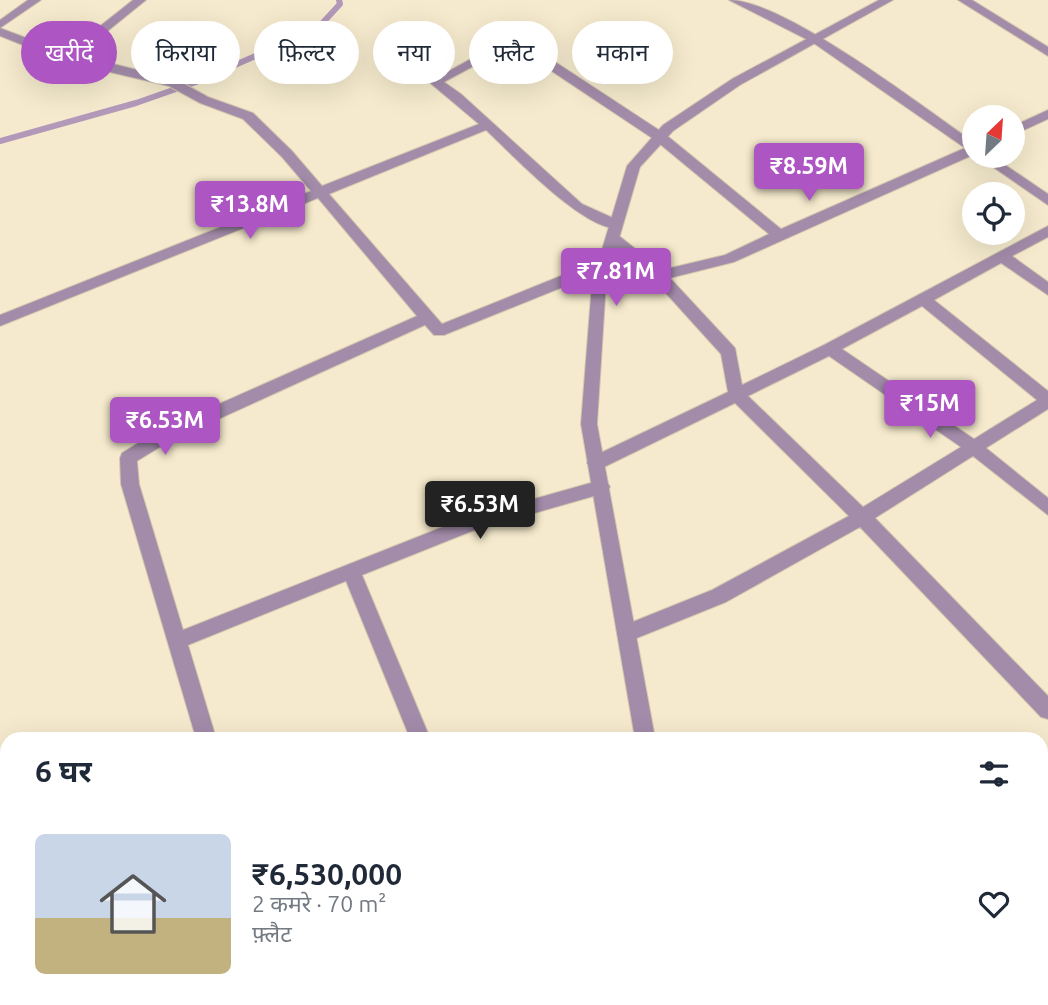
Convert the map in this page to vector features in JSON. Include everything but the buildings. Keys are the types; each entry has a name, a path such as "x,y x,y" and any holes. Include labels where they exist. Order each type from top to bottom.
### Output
{"street":[{"path":"0,25 35,0"},
{"path":"114,21 140,0"},
{"path":"735,0 816,39 962,140"},
{"path":"644,732 589,424 599,283 634,166 668,128 736,82 887,0"},
{"path":"964,0 1048,52"},
{"path":"0,32 21,40"},
{"path":"779,235 660,137 533,53 509,42 435,82 457,97 485,126 577,207 615,231 659,276 729,352 736,394 862,517 1048,710"},
{"path":"117,70 173,83 204,100 248,117 321,194 439,331 605,264"},
{"path":"1026,125 1048,114"},
{"path":"0,321 485,126"},
{"path":"659,276 729,258 962,155"},
{"path":"1001,168 1048,201"},
{"path":"596,463 830,349 1048,231"},
{"path":"1002,256 1048,290"},
{"path":"626,633 719,596 862,517 1048,401 923,299"},
{"path":"204,732 179,640 130,484 128,457 162,437 428,317"},
{"path":"830,349 972,446 1048,508"},
{"path":"179,640 469,524 601,488"},
{"path":"351,571 418,732"}],"waterway":[{"path":"0,141 136,103 196,82 317,29 340,4 339,0"}]}
